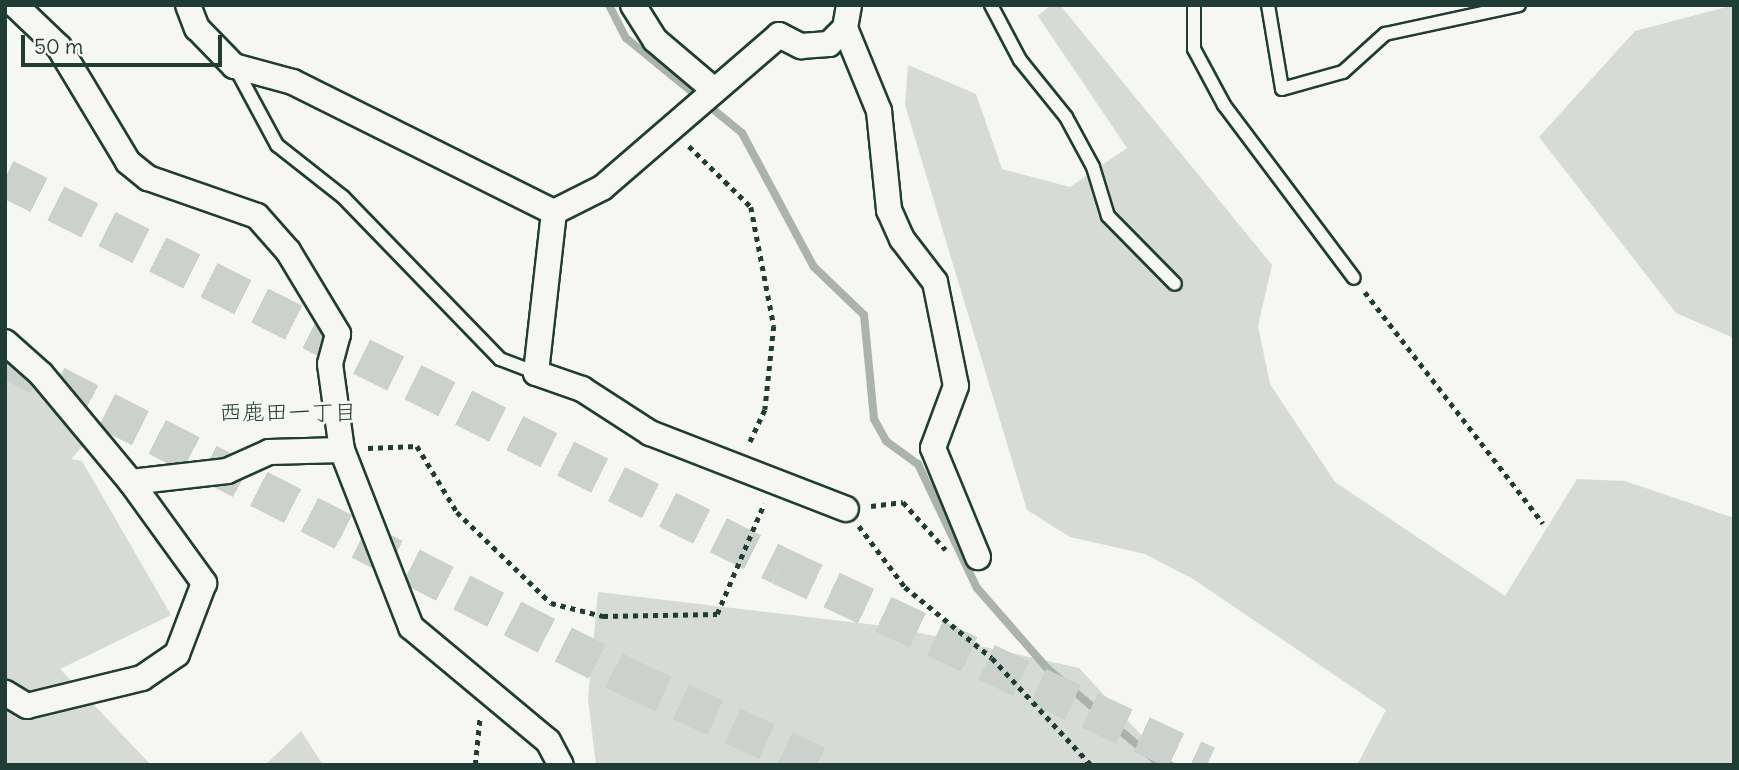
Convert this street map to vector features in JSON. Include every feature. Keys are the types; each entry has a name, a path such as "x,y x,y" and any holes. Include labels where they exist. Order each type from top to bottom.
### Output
{"street":[{"path":"15,5 59,47 128,162 148,178 257,216 288,251 338,334 330,364 342,450 411,626 548,741 561,765"},
{"path":"188,5 197,28 234,66 293,82 554,212"},
{"path":"633,5 655,40 713,89"},
{"path":"554,212 602,188 713,89 779,35 802,46 829,44 847,16"},
{"path":"847,16 879,111 889,210 902,239 935,282 956,386 933,448 978,557"},
{"path":"554,212 536,373 582,389 650,433 846,509"},
{"path":"5,342 41,374 131,482 204,583 177,654 142,678 73,699 27,706 5,693"},
{"path":"131,482 227,471 269,452 342,450"}],"lane":[{"path":"991,5 1020,60 1072,127 1093,167 1108,216 1175,284"},
{"path":"1194,5 1194,49 1224,105 1354,278"},
{"path":"1268,5 1282,89 1343,72 1385,34 1519,5"},
{"path":"234,66 277,145 343,197 500,359 536,373"}],"path":[{"path":"670,128 751,207 775,326 765,410 738,466"},
{"path":"1354,278 1543,523"},
{"path":"342,450 417,446 457,512 551,603 603,616 717,614 775,481"},
{"path":"846,509 903,502 946,550 978,557"},
{"path":"846,509 905,587 992,658 1091,765"},
{"path":"475,765 484,688"}],"shaded area":[{"path":"1051,5 1060,5 1272,265 1258,326 1270,384 1335,482 1505,596 1577,479 1625,481 1734,518 1734,765 1357,765 1386,710 1193,579 1145,554 1070,537 1027,510 905,105 908,65 976,94 1002,169 1070,187 1127,148 1038,16"},
{"path":"1734,5 1734,338 1676,313 1539,137 1635,31"},
{"path":"5,352 84,445 71,459 82,461 171,615 60,669 151,765 5,765"},
{"path":"598,592 893,627 1079,668 1169,765 596,765 588,699"},
{"path":"301,731 323,765 265,765"}],"waterway":[{"path":"609,5 626,38 742,133 814,267 864,315 874,419 886,441 918,464 977,588 1048,669 1155,760 1170,765"}],"tunnel":[{"path":"5,178 780,566 1207,765"},
{"path":"5,359 629,678 817,765"}],"district":[{"name":"西鹿田一丁目","path":"288,412"}]}
